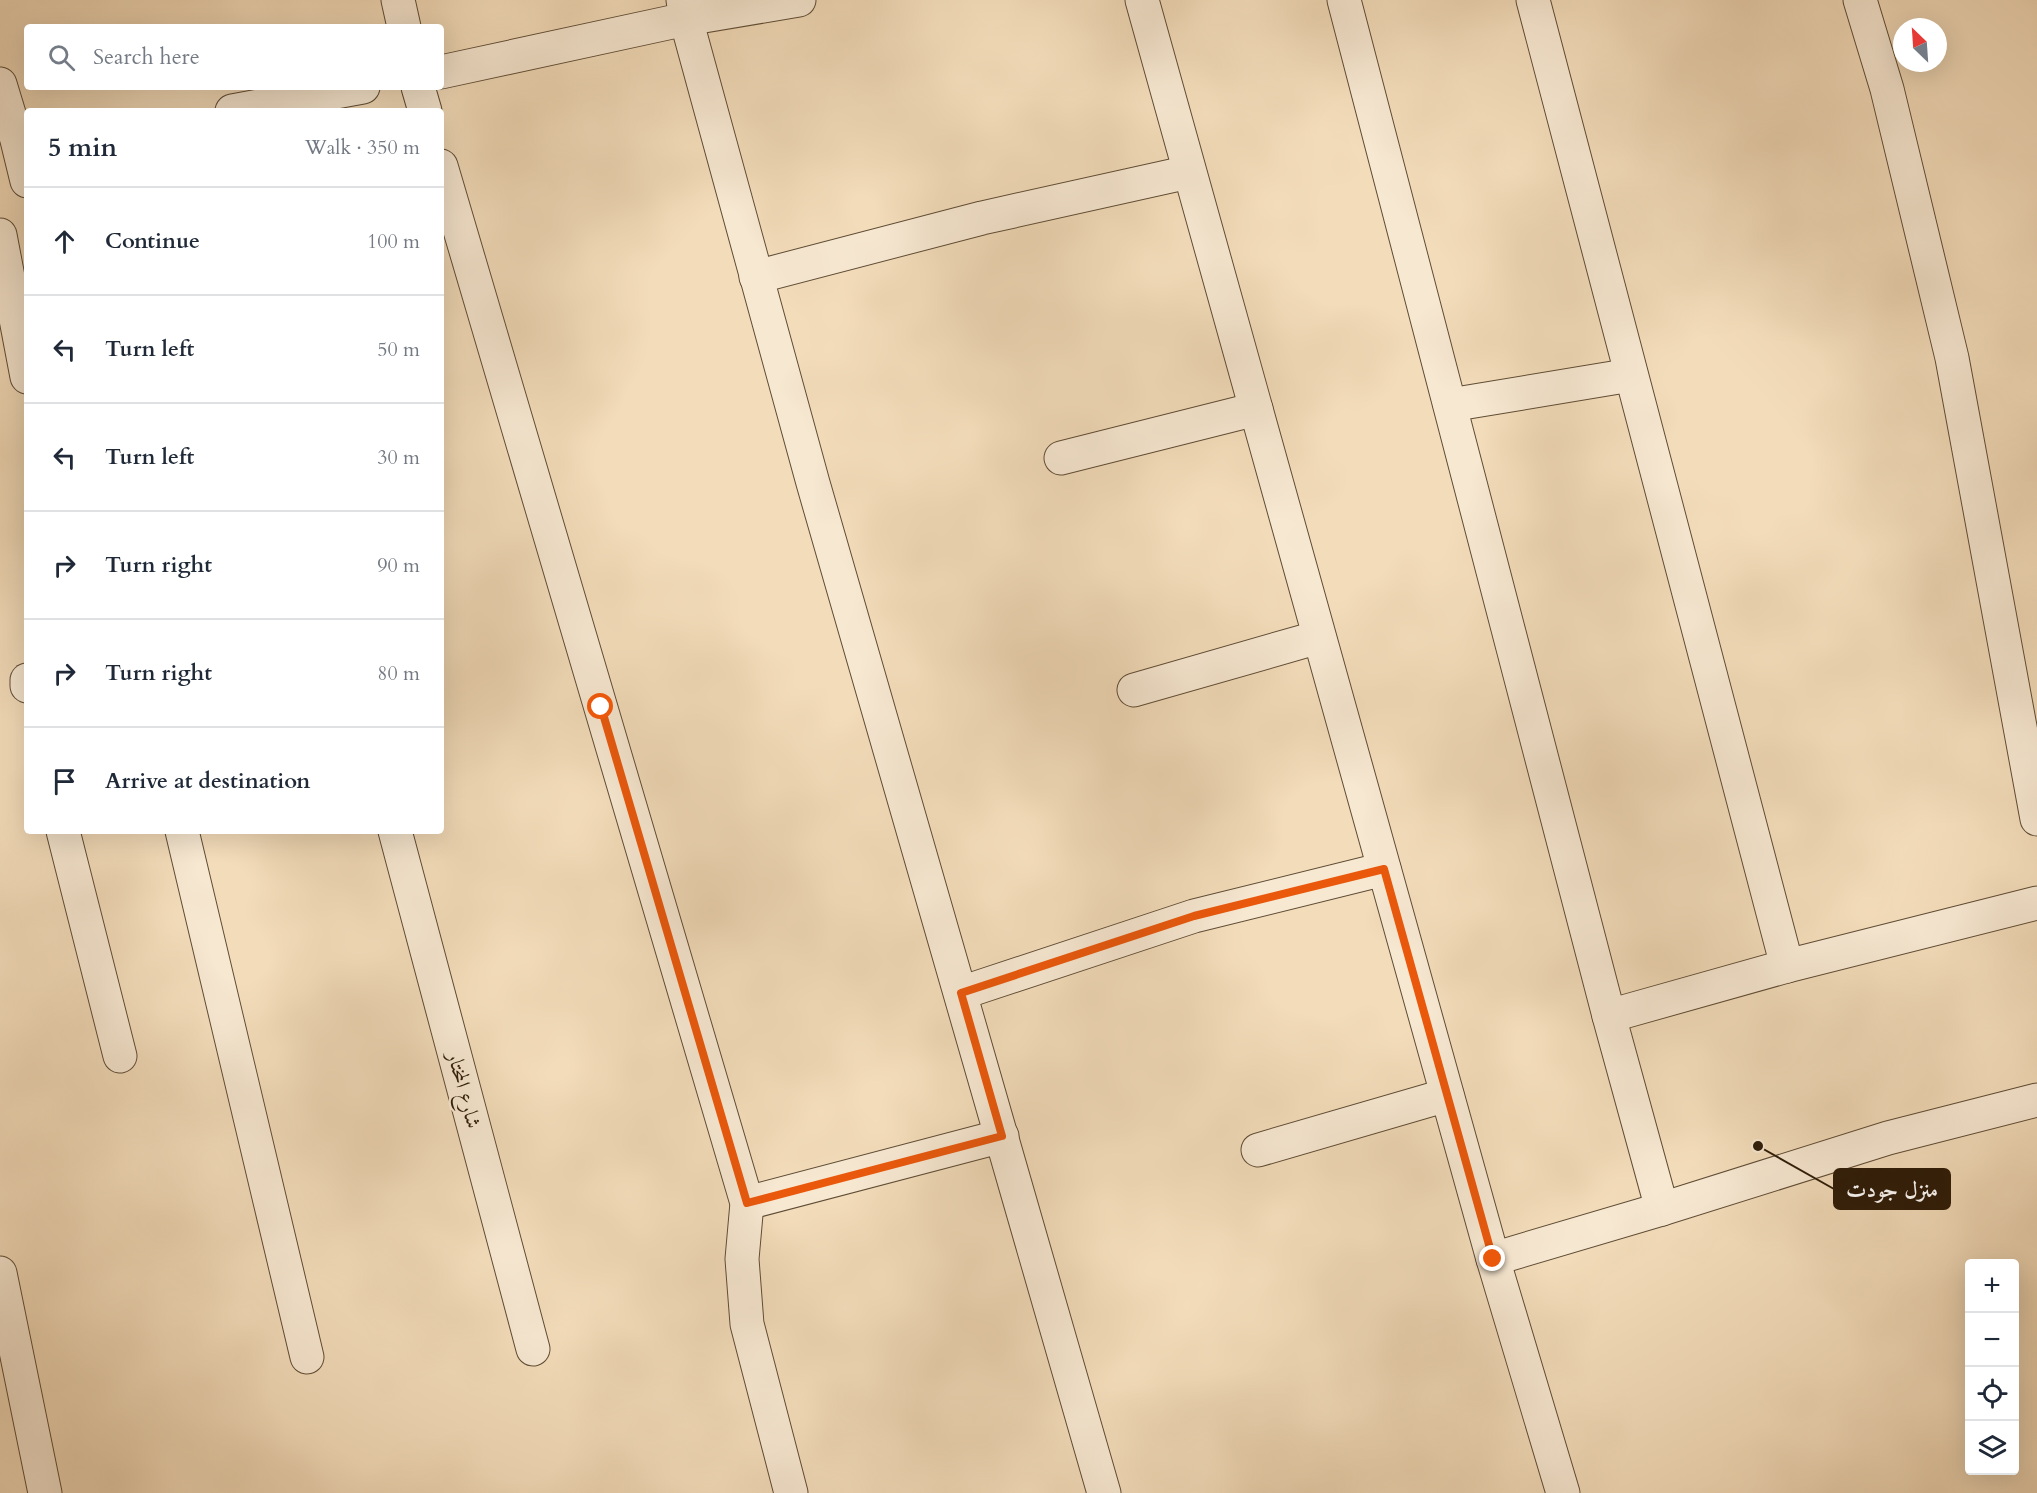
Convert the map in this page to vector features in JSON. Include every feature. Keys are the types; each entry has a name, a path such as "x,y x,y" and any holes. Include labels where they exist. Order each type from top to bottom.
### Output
{"street":[{"path":"399,0 403,24"},
{"path":"444,71 684,9 799,0"},
{"path":"1142,0 1493,1259 1563,1493"},
{"path":"1344,0 1609,1017 1662,1209"},
{"path":"1533,0 1787,966"},
{"path":"1860,0 1887,89 1952,358 2037,819"},
{"path":"684,9 813,483 1104,1493"},
{"path":"0,84 24,171"},
{"path":"248,108 347,90"},
{"path":"419,90 424,108"},
{"path":"756,277 982,218 1190,172"},
{"path":"444,176 747,1203 742,1258 747,1324 791,1493"},
{"path":"0,236 24,361"},
{"path":"1450,405 1631,375"},
{"path":"1061,458 1256,409"},
{"path":"1134,690 1319,637"},
{"path":"64,834 120,1056"},
{"path":"183,834 308,1357"},
{"name":"شارع المختار","path":"397,834 532,1349"},
{"path":"961,993 1194,916 1384,869"},
{"path":"1609,1017 1787,966 2037,903"},
{"path":"1258,1150 1447,1095"},
{"path":"1493,1259 1888,1138 2037,1100"},
{"path":"747,1203 1002,1136"},
{"path":"0,1273 13,1407 45,1493"}],"place":[{"name":"منزل جودت","path":"1758,1146"}],"route":[{"path":"601,707 747,1203 1002,1136 961,993 1194,916 1384,869 1493,1259"}]}
